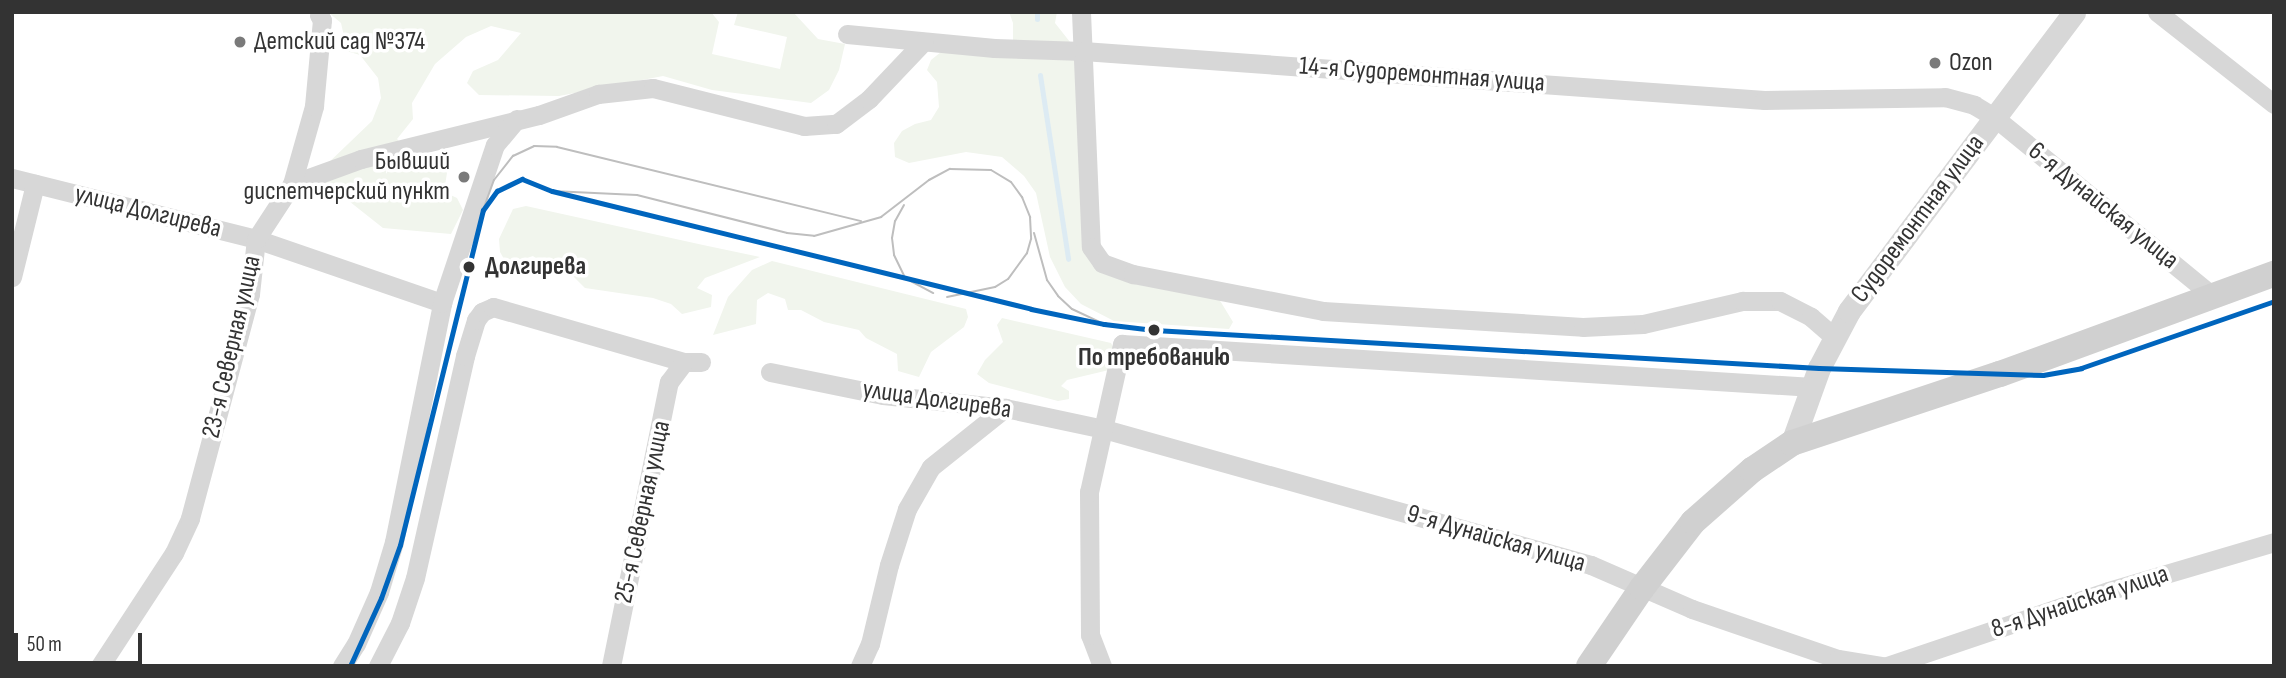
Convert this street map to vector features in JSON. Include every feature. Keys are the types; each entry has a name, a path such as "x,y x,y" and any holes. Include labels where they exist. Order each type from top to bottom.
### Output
{"main road":[{"path":"1589,666 1642,588 1693,522 1721,495 1792,443 2000,374 2274,274"}],"street":[{"path":"1081,12 1091,247 1102,263 1133,274 1323,311 1569,326 1643,324 1742,301 1780,301 1811,317 1833,336"},
{"name":"Судоремонтная улица","path":"1792,443 1833,336 2074,12"},
{"path":"2157,12 2274,104"},
{"name":"23-я Северная улица","path":"100,666 174,553 190,518 250,294 256,239 292,184 314,106 322,20 319,15"},
{"name":"14-я Судоремонтная улица","path":"847,34 994,48 1083,51 1764,100 1945,96 1974,105 1994,117"},
{"path":"292,184 361,159 538,115 598,94 653,88 804,126 836,124 869,99 923,41"},
{"name":"6-я Дунайская улица","path":"1994,117 2213,296"},
{"path":"342,666 356,644 379,592 394,542 442,303 495,145 517,119"},
{"name":"улица Долгирева","path":"12,178 256,239 442,303"},
{"path":"12,277 35,184"},
{"name":"25-я Северная улица","path":"378,666 400,623 415,578 476,320 482,312 493,307 692,362 669,382 611,666"},
{"path":"1102,666 1090,635 1087,565 1089,492 1122,344 1812,387"},
{"name":"улица Долгирева","path":"771,372 883,395 1004,408 1104,429"},
{"path":"860,666 870,644 889,565 907,509 931,467 1004,408"},
{"name":"9-я Дунайская улица","path":"1104,429 1591,565 1692,609 1838,659 1884,666"},
{"name":"8-я Дунайская улица","path":"1884,666 2108,591 2274,542"}],"shaded area":[{"path":"328,12 711,12 719,22 712,54 780,69 787,37 734,25 738,12 793,12 818,39 845,44 839,70 829,90 811,103 712,90 663,76 559,96 479,95 467,83 473,71 498,60 521,33 491,26 466,37 435,64 412,103 413,119 397,139 411,153 433,153 449,160 444,192 457,198 463,210 451,234 383,228 340,194 322,187 324,167 372,121 381,98 378,78 360,55 343,50 345,41 341,23"},
{"path":"1009,12 1057,12 1055,23 1070,42 1076,60 1095,258 1219,299 1233,322 1229,329 1114,321 1081,304 1065,287 1050,257 1036,193 1024,176 1002,157 966,152 909,163 895,157 894,143 902,131 931,120 939,107 937,82 927,70 931,60 941,52 1013,43 1013,23"},
{"path":"526,206 760,257 705,278 697,288 712,295 711,307 682,314 671,304 653,298 585,288 571,274 550,271 533,256 518,261 504,259 500,252 499,239 513,209"},
{"path":"772,261 966,309 968,317 964,327 931,352 919,377 898,371 897,354 866,338 859,330 824,322 801,310 788,310 785,299 768,293 757,300 756,324 713,335 728,297 752,270"},
{"path":"1002,318 1111,343 1115,351 1109,370 1067,380 1061,386 1069,391 1069,399 1058,401 989,383 977,374 985,360 1003,342 997,325"}],"waterway":[{"path":"1037,12 1037,19"},
{"path":"1040,75 1068,259"}],"tram line":[{"path":"483,210 494,180 513,156 534,146 557,147 861,221"},
{"path":"552,191 637,195 787,233 814,236 881,217 929,180 950,169 991,170 1011,182 1022,197 1030,217 1031,239 1027,253 1008,279 995,287 947,297"},
{"path":"904,205 895,221 892,238 894,255 905,278 933,293"},
{"path":"1034,233 1047,280 1058,296 1072,309 1104,324"}],"transit line":[{"path":"350,666 381,598 400,545 483,210 497,191 522,179 552,191 1031,309 1104,324 1154,330 1819,368 2043,375 2081,368 2274,301"}],"place":[{"name":"Детский сад №374","path":"240,42"},
{"name":"Ozon","path":"1935,63"},
{"name":"Бывший диспетчерский пункт","path":"464,177"},
{"name":"Долгирева","path":"469,267"},
{"name":"По требованию","path":"1154,330"}]}
